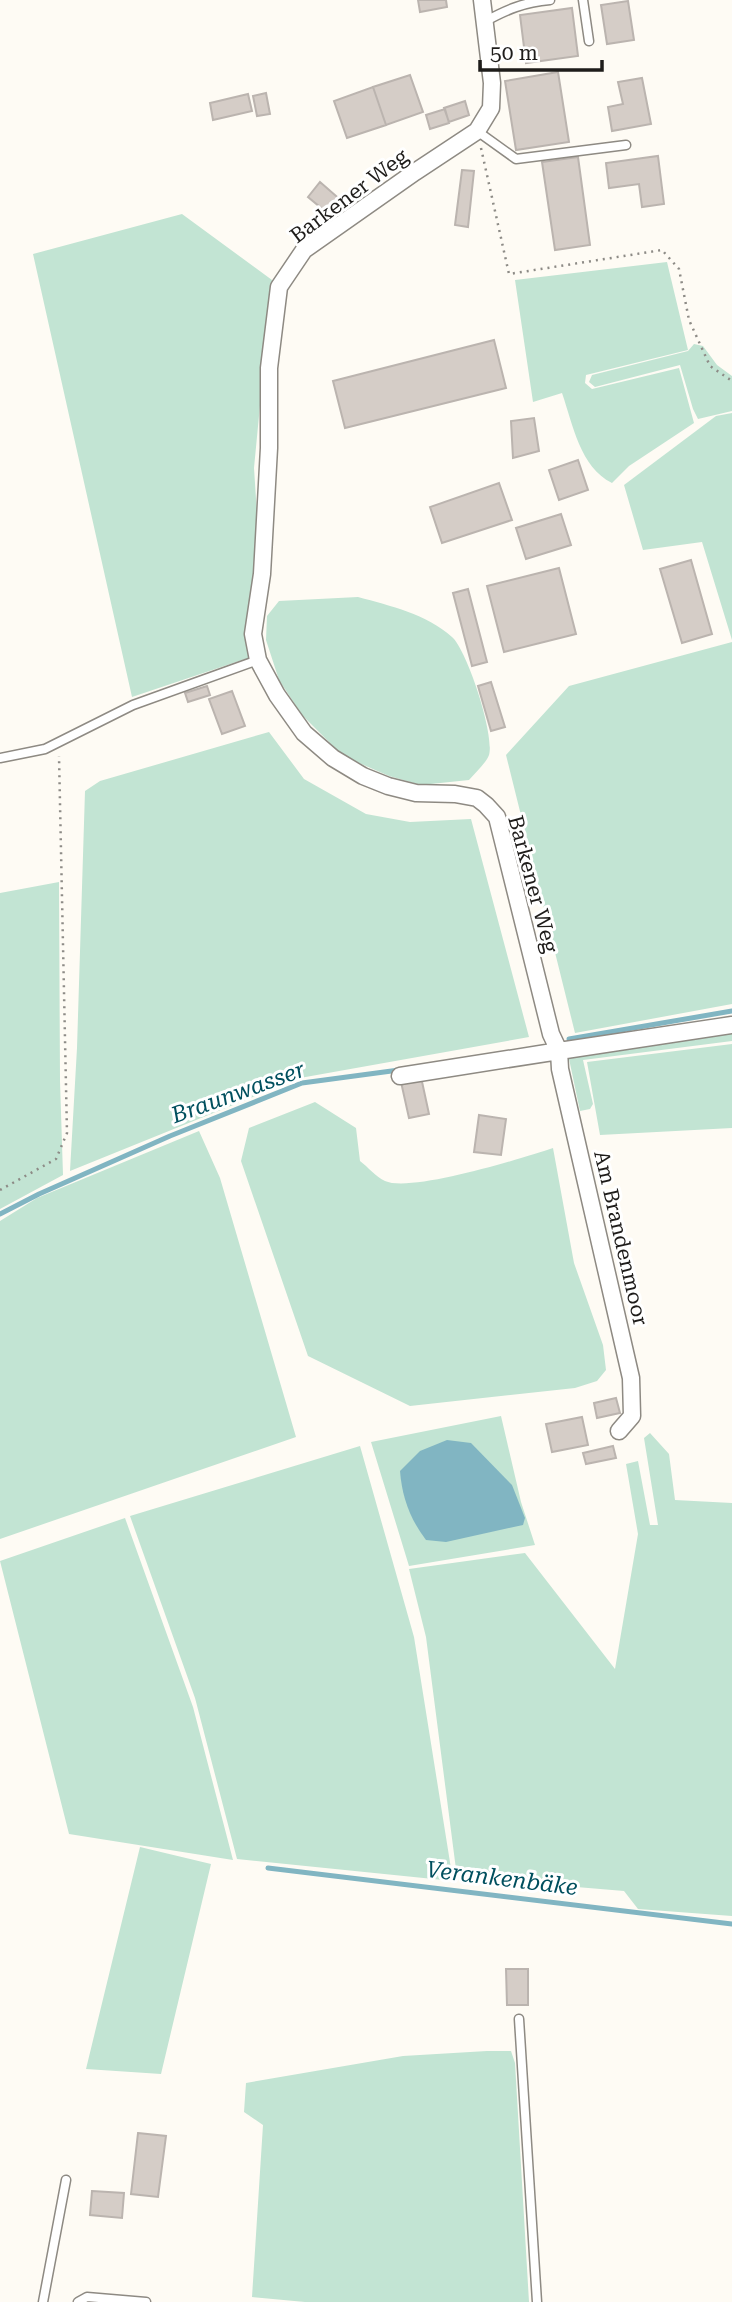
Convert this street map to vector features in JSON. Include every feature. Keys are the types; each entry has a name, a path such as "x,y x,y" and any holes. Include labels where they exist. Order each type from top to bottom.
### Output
{"street":[{"path":"477,131 491,108 492,83 482,0"},
{"name":"Barkener Weg","path":"477,131 304,250 279,287 269,368 269,448 262,574 253,634 258,660 277,695 304,733 333,758 363,776 388,786 416,793 455,794 477,798 497,817 551,1034 559,1051"},
{"path":"400,1076 732,1025"},
{"name":"Am Brandenmoor","path":"559,1051 560,1069 631,1378 632,1416 620,1431"}],"lane":[{"path":"484,22 509,8 550,0"},
{"path":"583,0 589,41"},
{"path":"477,131 516,159 626,145"},
{"path":"0,758 45,749 133,705 258,660"},
{"path":"519,2019 537,2302"},
{"path":"43,2302 66,2180"},
{"path":"78,2302 87,2297 146,2302"}],"path":[{"path":"477,131 509,274 662,250 680,269 689,320 710,366 732,381"},
{"path":"0,1190 56,1159 66,1133 59,742"}],"green space":[{"path":"182,214 272,280 254,468 257,514 256,585 248,658 132,697 33,254"},
{"path":"667,262 688,350 586,375 585,383 592,389 679,368 694,423 629,466 612,483 592,467 585,456 562,393 533,402 515,280"},
{"path":"694,344 703,346 717,365 732,376 732,411 698,419 680,365 595,387 589,382 592,375 688,351"},
{"path":"732,413 732,640 702,542 643,550 624,485 716,416"},
{"path":"358,597 431,622 452,637 458,645 478,693 490,745 488,758 469,780 421,785 389,776 343,756 302,715 279,680 266,640 267,616 279,601"},
{"path":"732,642 732,1004 575,1033 506,755 569,686"},
{"path":"269,732 304,779 366,814 410,822 471,819 529,1037 300,1078 70,1171 77,1048 85,791 100,781"},
{"path":"59,882 63,1175 0,1209 0,893"},
{"path":"732,1028 732,1041 583,1060 593,1104 590,1109 580,1111 568,1054"},
{"path":"732,1044 732,1128 600,1135 587,1062"},
{"path":"315,1102 356,1128 360,1161 385,1181 418,1182 442,1178 553,1148 574,1263 603,1345 606,1370 597,1381 575,1388 410,1406 308,1356 241,1161 249,1128"},
{"path":"199,1131 220,1178 296,1437 0,1539 0,1221 37,1198"},
{"path":"501,1416 521,1502 535,1545 409,1566 371,1442"},
{"path":"650,1433 669,1454 675,1500 732,1503 732,1916 638,1909 624,1891 457,1877 426,1637 409,1569 525,1553 615,1669 638,1534 626,1464 638,1461 650,1525 658,1525 644,1438"},
{"path":"360,1446 414,1637 453,1881 237,1859 195,1698 130,1516"},
{"path":"125,1518 193,1707 233,1860 69,1834 0,1561"},
{"path":"140,1847 211,1864 161,2074 86,2069"},
{"path":"511,2051 515,2063 529,2302 305,2302 252,2297 263,2125 244,2112 246,2083 403,2056"}],"water":[{"path":"447,1440 471,1443 512,1485 525,1518 523,1525 446,1542 426,1540 408,1507 400,1471 420,1451"}],"building":[{"path":"418,0 446,0 447,7 420,12"},
{"path":"628,1 634,40 607,44 601,5"},
{"path":"572,8 578,56 526,63 520,15"},
{"path":"558,72 569,142 516,150 505,81"},
{"path":"410,75 423,112 386,125 373,87"},
{"path":"642,78 651,124 612,131 608,107 623,104 618,82"},
{"path":"373,87 386,125 347,138 334,101"},
{"path":"266,93 270,114 257,116 253,96"},
{"path":"248,94 252,111 213,120 210,103"},
{"path":"465,101 469,115 449,122 444,108"},
{"path":"445,109 449,123 430,129 426,115"},
{"path":"658,156 664,204 642,207 639,184 609,188 606,163"},
{"path":"578,157 590,245 555,250 542,162"},
{"path":"462,170 474,171 468,227 455,225"},
{"path":"320,182 343,202 331,216 308,197"},
{"path":"494,340 506,388 345,428 333,381"},
{"path":"534,418 539,451 513,458 511,421"},
{"path":"578,460 588,490 559,500 549,470"},
{"path":"499,483 512,520 442,543 430,507"},
{"path":"561,514 571,545 526,559 516,528"},
{"path":"691,560 712,634 682,643 660,569"},
{"path":"559,568 576,634 504,652 487,586"},
{"path":"468,589 487,662 472,666 453,593"},
{"path":"491,682 505,727 491,731 478,686"},
{"path":"207,686 210,695 188,702 185,693"},
{"path":"232,691 245,726 222,734 209,699"},
{"path":"421,1077 429,1114 409,1118 401,1082"},
{"path":"479,1115 506,1119 501,1155 474,1152"},
{"path":"616,1398 620,1413 597,1418 594,1403"},
{"path":"582,1417 588,1445 552,1452 546,1424"},
{"path":"613,1446 616,1458 586,1464 583,1453"},
{"path":"506,1969 528,1969 528,2005 507,2005"},
{"path":"138,2133 166,2136 158,2197 131,2194"},
{"path":"92,2191 124,2193 122,2218 90,2215"}],"waterway":[{"name":"Braunwasser","path":"569,1039 732,1011"},
{"name":"Braunwasser","path":"0,1214 170,1136 302,1083 399,1070"},
{"name":"Verankenbäke","path":"268,1868 732,1924"}]}
